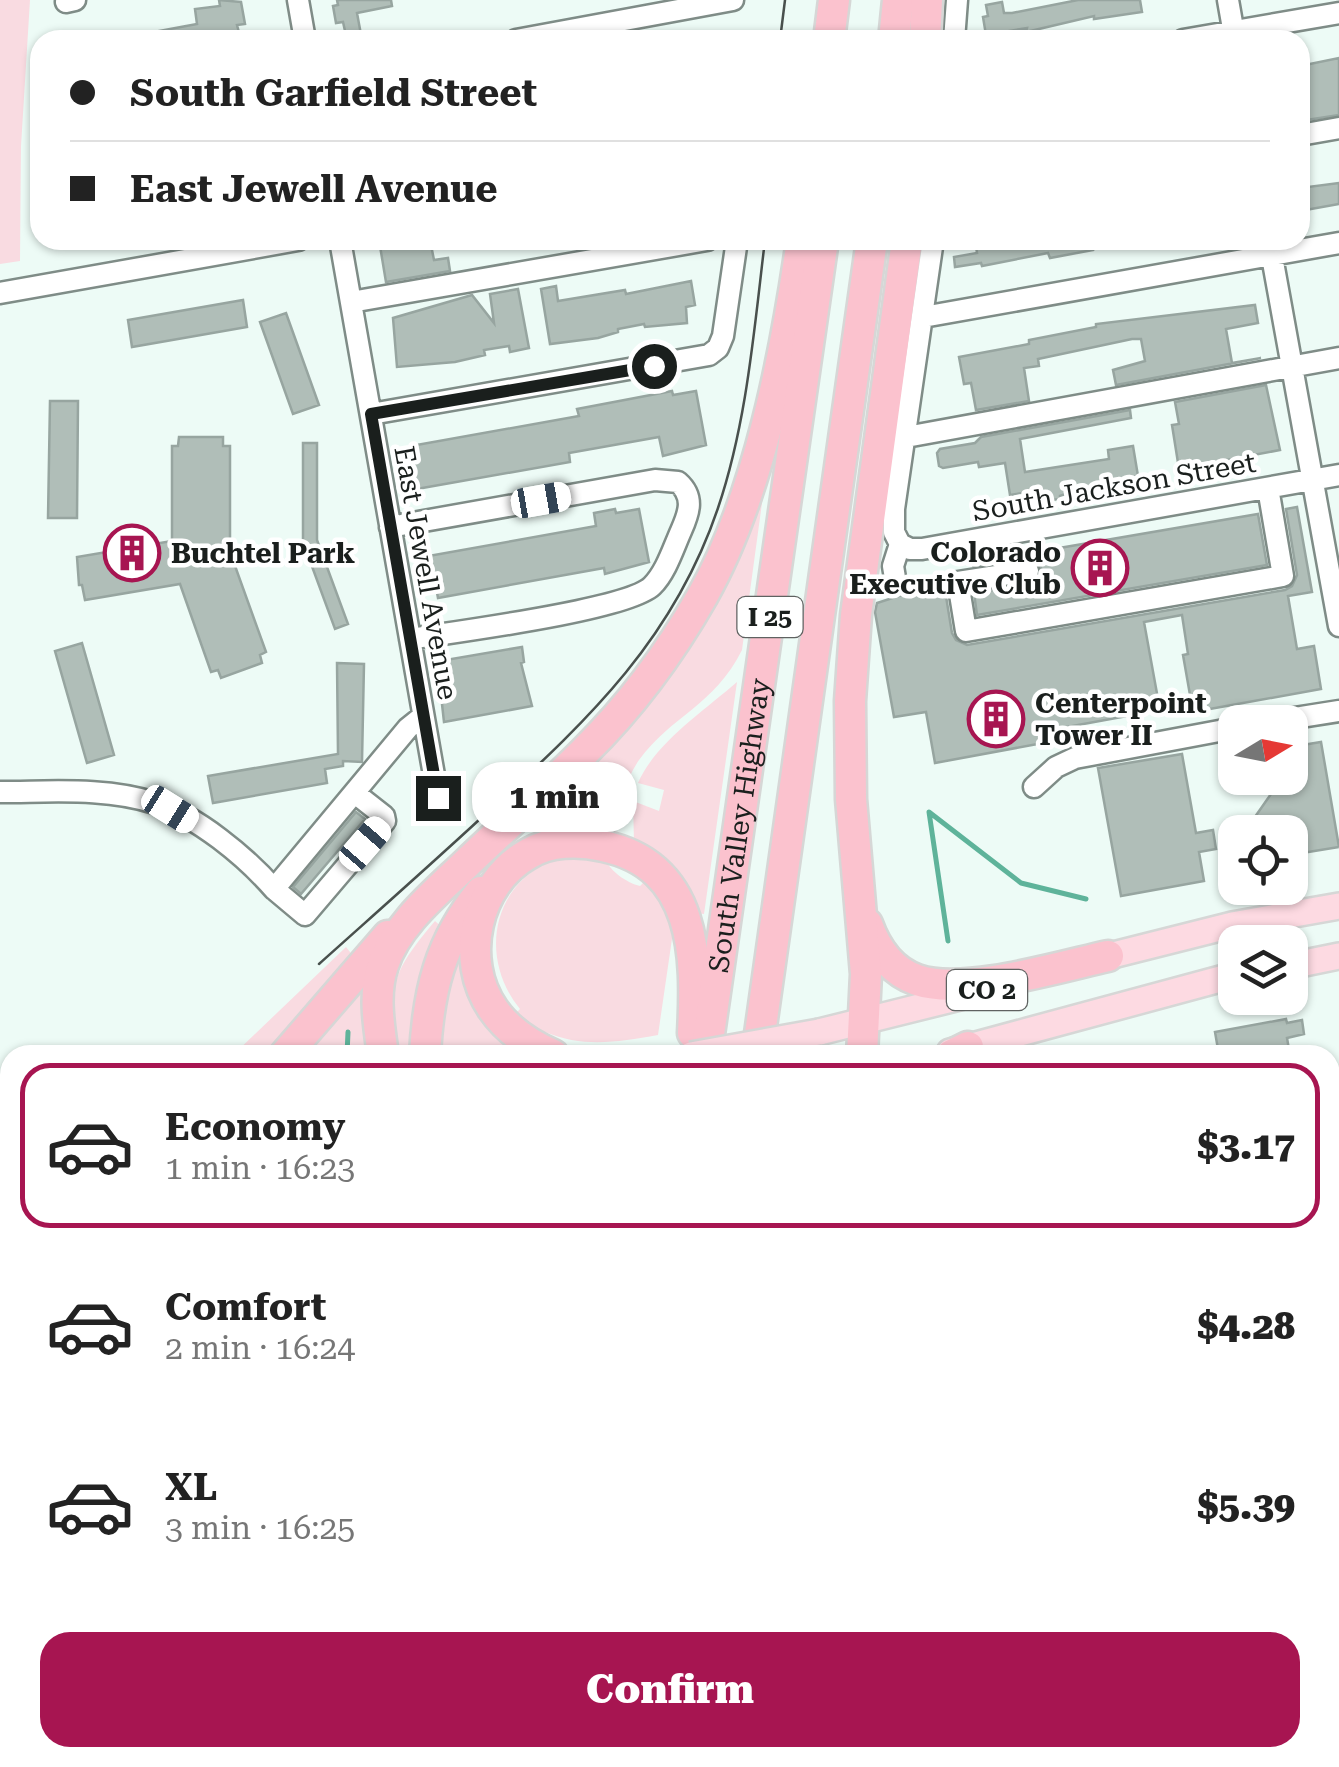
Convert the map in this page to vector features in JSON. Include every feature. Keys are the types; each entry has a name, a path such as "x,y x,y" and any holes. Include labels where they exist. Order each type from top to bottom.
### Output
{"highway":[{"path":"830,30 834,0"},
{"path":"845,30 847,0"},
{"path":"895,30 898,0"},
{"path":"926,30 927,0"},
{"path":"294,1045 375,950 585,752 638,692 702,597 735,528 756,462 800,250"},
{"name":"South Valley Highway","path":"707,1045 822,250"},
{"name":"South Valley Highway","path":"758,1045 871,250"},
{"path":"863,1045 864,931 850,765 853,647 906,250"},
{"path":"771,1045 794,793"},
{"path":"426,1045 432,986 453,929 490,881 526,855 560,844 604,846 632,856 660,878 686,918 694,950 691,1045"},
{"path":"526,855 505,873 483,908 475,936 476,967 484,995 500,1019 533,1045"},
{"path":"858,878 874,943 895,967 918,980 951,984 985,981 1108,956"},
{"path":"382,1045 378,1007 383,965 396,938 428,901"}],"main road":[{"name":"CO 2","path":"746,1045 865,1022 1217,928 1339,906"},
{"path":"1308,962 1339,956"},
{"path":"1308,969 1339,974"},
{"name":"CO 2","path":"979,1045 1218,981"}],"street":[{"path":"298,0 303,30"},
{"path":"570,30 732,0"},
{"path":"955,30 957,0"},
{"path":"1228,0 1233,30"},
{"path":"1260,30 1339,12"},
{"path":"1310,133 1339,128"},
{"path":"1310,245 1339,243"},
{"path":"0,293 187,250"},
{"name":"East Jewell Avenue","path":"342,250 438,798"},
{"path":"351,302 650,250"},
{"path":"371,414 689,360 715,352 725,328 736,250"},
{"path":"896,584 893,566 900,544 894,522 932,250"},
{"path":"923,317 1255,250"},
{"path":"1271,250 1339,626"},
{"path":"906,437 1339,358"},
{"name":"South Jackson Street","path":"900,544 916,550 1339,475"},
{"path":"390,527 655,480 678,482 690,502 683,526 653,585 627,600 410,639"},
{"path":"952,544 966,631 1283,576 1268,488"},
{"path":"958,582 1028,571"},
{"path":"1308,716 1339,711"},
{"path":"274,889 408,728 423,716"},
{"path":"1034,787 1056,767 1075,758 1218,731"},
{"path":"0,792 96,793 161,804 237,850 305,915 385,821 356,794"}],"path":[{"path":"0,1759 0,1767"}],"shaded area":[{"path":"0,0 30,0 21,146 20,261 0,264"},
{"path":"765,481 742,650 731,669 706,698 639,760 626,787 613,835 574,827 530,832 524,823 608,746"},
{"path":"737,682 704,914 696,913 634,843 633,801 659,811 664,790 638,783 646,768 682,728"},
{"path":"571,856 605,859 630,882 640,886 645,881 666,906 673,932 658,1035 601,1042 545,1032 538,1036 515,1014 520,1009 506,987 498,963 496,939 500,916 510,895 525,878 545,864"},
{"path":"435,921 444,929 419,1045 398,1045 394,996 409,954"},
{"path":"457,941 523,1045 437,1045"},
{"path":"346,947 354,957 280,1045 243,1045"},
{"path":"364,975 361,1012 366,1045 306,1045"}],"building":[{"path":"219,0 241,2 245,24 237,25 238,30 165,30 197,24 195,9 220,6"},
{"path":"337,0 391,0 392,6 357,13 360,30 345,30 343,22 336,23 333,6 338,5"},
{"path":"1078,0 1140,0 1142,12 1094,16 1034,30 985,30 986,5 1002,2 1004,13"},
{"path":"1339,58 1339,115 1310,119 1310,64"},
{"path":"1339,183 1339,204 1310,209 1310,187"},
{"path":"381,250 432,250 434,260 448,258 450,271 386,282"},
{"path":"977,250 1093,250 955,267 954,257"},
{"path":"691,281 695,305 686,307 687,323 645,327 644,324 598,338 550,344 541,289 556,286 558,301 625,290 626,294"},
{"path":"518,289 529,348 510,352 509,346 484,350 485,355 455,362 397,367 393,318 472,295 494,323 490,294"},
{"path":"243,300 247,327 132,347 128,320"},
{"path":"1255,305 1258,323 1226,329 1232,363 1261,358 1116,385 1113,370 1145,361 1141,339 1132,339 1038,359 1039,366 1024,368 1029,401 976,410 971,383 964,384 959,357 1029,344 1029,340 1096,324"},
{"path":"286,313 319,405 293,414 260,322"},
{"path":"1266,385 1280,450 1179,469 1172,425 1179,424 1175,402"},
{"path":"672,391 673,395 696,391 706,445 663,456 659,437 569,453 570,462 411,490 408,469 415,467 411,446 579,416 577,409"},
{"path":"50,401 78,401 77,518 48,518"},
{"path":"1130,410 1131,418 1020,439 1025,472 1109,459 1108,450 1133,446 1138,476 1102,482 1102,487 1044,501 1042,490 1010,495 1005,463 939,466 940,449 975,443 981,437"},
{"name":"Buchtel Park","path":"179,437 223,437 223,446 230,446 230,552 266,652 260,655 262,663 221,678 218,670 211,672 180,584 85,600 79,585 77,557 172,541 172,446 178,446"},
{"path":"303,443 317,443 317,540 348,624 335,629 303,542"},
{"path":"1297,507 1312,592 1288,596 1297,649 1314,646 1321,689 1193,712 1183,655 1188,654 1182,615 1144,622 1160,710 1067,727 1070,738 935,763 926,712 894,717 875,612 877,603 905,594 910,581 947,575 944,584 952,633 967,645 1285,590 1297,575 1286,509"},
{"path":"615,509 616,513 639,509 649,562 605,574 604,568 438,598 434,576 427,578 423,557 596,526 594,513"},
{"path":"1258,514 1267,565 977,615 974,593 1031,584 1042,570 1038,562 1027,557 972,566"},
{"path":"82,643 114,755 87,763 55,651"},
{"path":"522,647 521,663 532,706 444,722 434,662"},
{"path":"337,663 364,664 362,762 343,761 343,766 325,769 327,783 213,803 208,776 338,754"},
{"path":"1321,742 1339,847 1308,852 1308,815 1256,815 1270,795 1308,795 1308,744"},
{"path":"1182,754 1196,833 1213,830 1216,849 1199,852 1204,881 1121,896 1098,768"},
{"path":"356,812 365,819 301,894 293,887"},
{"path":"1286,1019 1287,1023 1302,1020 1304,1034 1287,1038 1288,1045 1217,1045 1215,1032"}],"waterway":[{"path":"948,941 929,812 1021,883 1086,899"},
{"path":"347,1045 348,1032"}],"tram line":[{"path":"781,30 785,0"},
{"path":"319,964 563,741 626,672 678,597 700,554 728,475 748,376 764,250"}],"place":[{"name":"Buchtel Park","path":"132,553"},
{"name":"Colorado Executive Club","path":"1100,568"},
{"name":"Centerpoint Tower II","path":"996,719"}],"route":[{"path":"438,798 371,414 654,366"}]}
